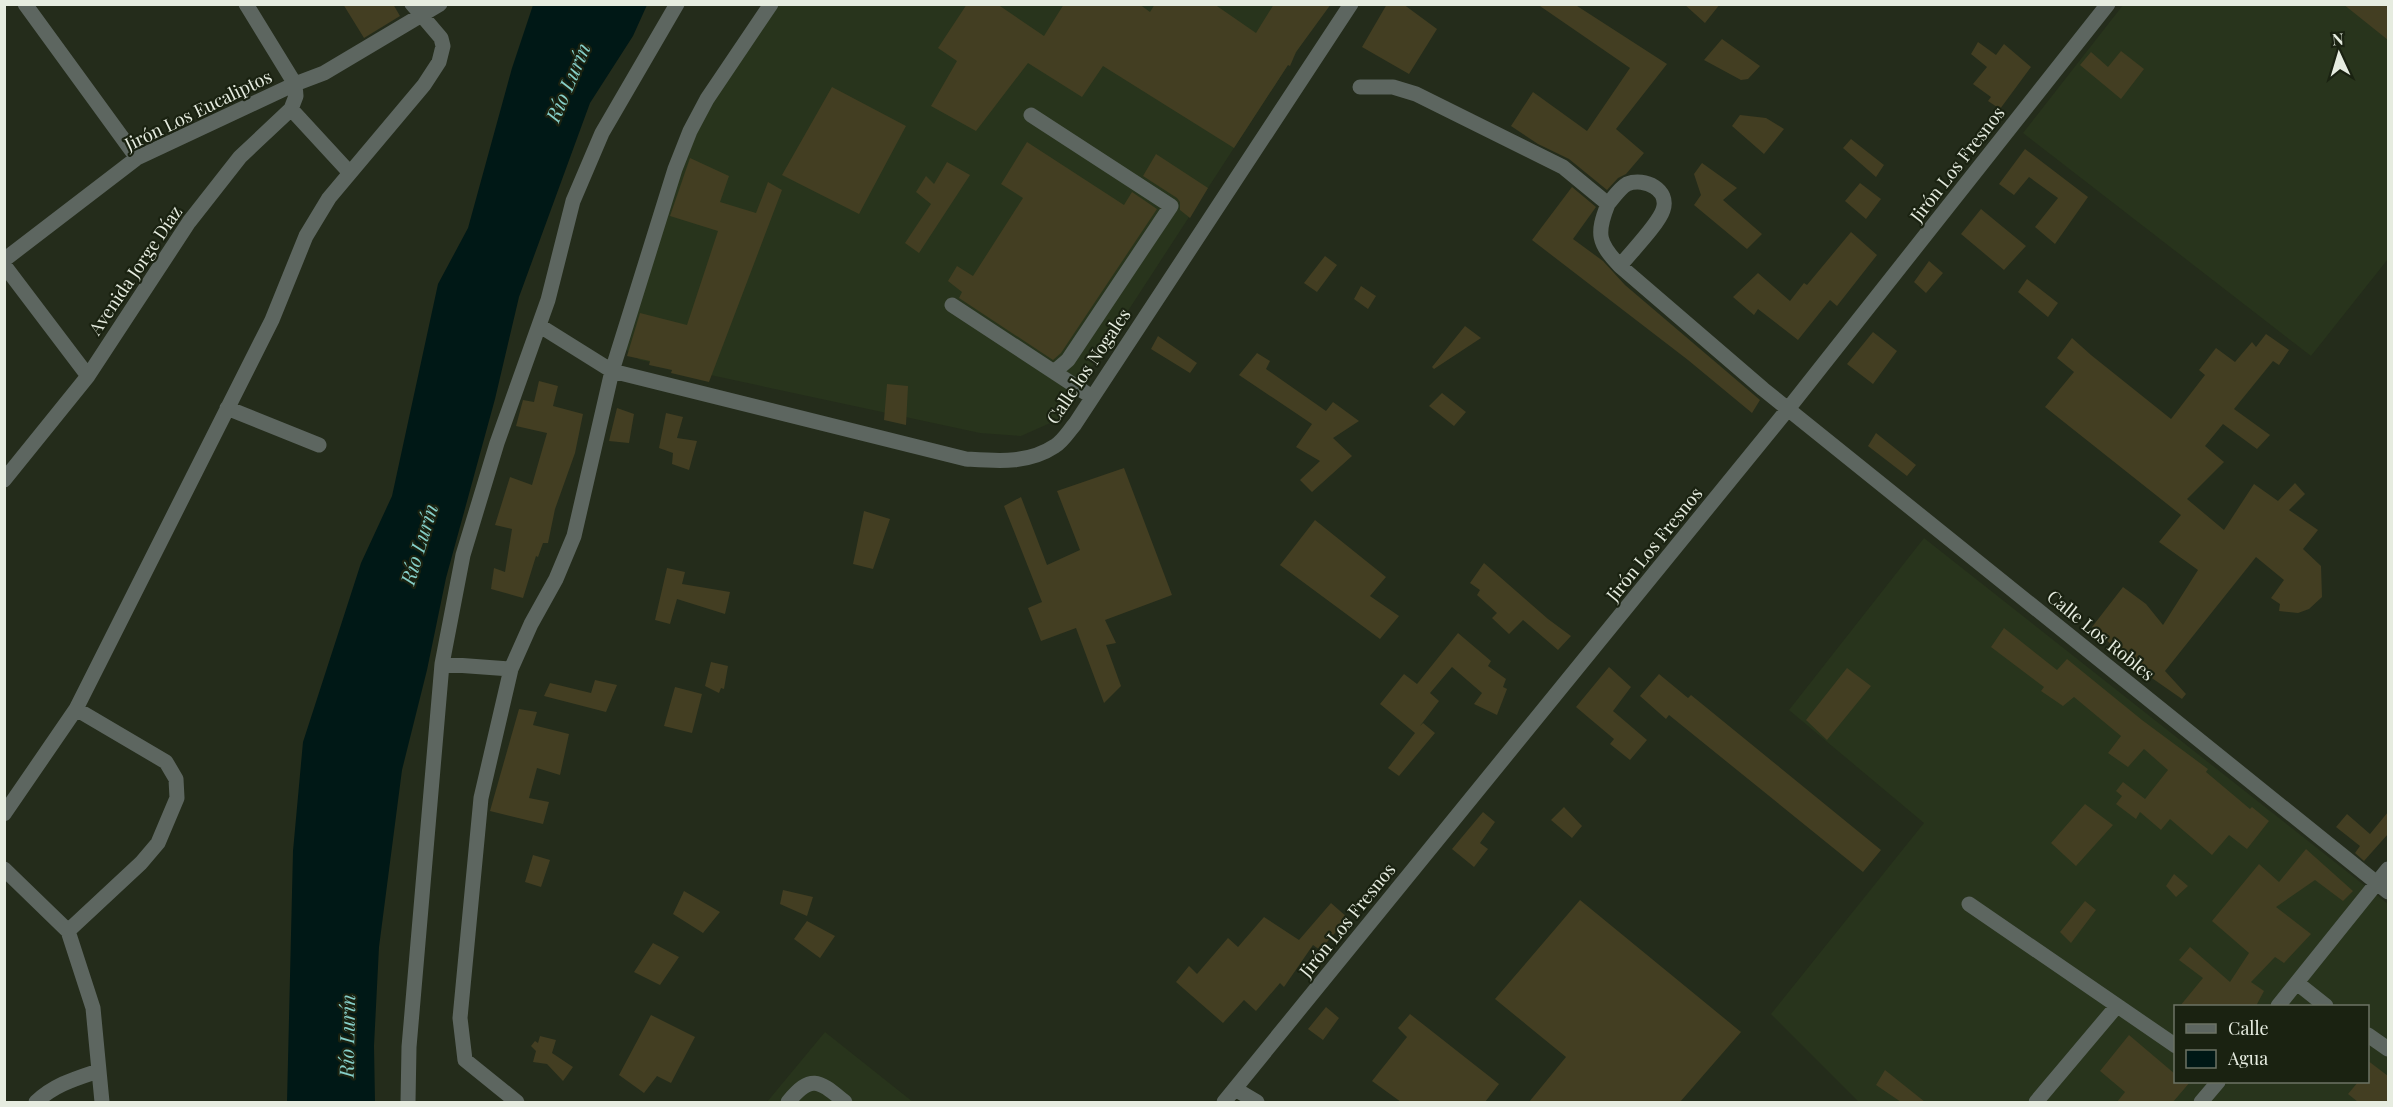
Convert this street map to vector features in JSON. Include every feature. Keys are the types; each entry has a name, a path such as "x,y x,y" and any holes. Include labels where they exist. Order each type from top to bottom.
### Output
{"street":[{"path":"25,4 137,158"},
{"path":"246,4 295,84 296,96 291,109 350,173"},
{"name":"Jirón Los Eucaliptos","path":"4,260 137,158 295,84 324,73 416,9 440,4"},
{"path":"408,1102 408,1047 442,664 463,555 497,443 540,326 573,201 602,134 677,4"},
{"path":"517,1102 465,1060 460,1018 481,798 511,669 531,624 556,579 574,536 612,372 675,169 690,131 707,99 771,4"},
{"name":"Calle los Nogales","path":"540,326 612,372 966,459 1006,462 1032,457 1057,445 1092,397 1351,4"},
{"name":"Jirón Los Fresnos","path":"1224,1102 1788,409 2108,4"},
{"path":"4,814 76,709 272,320 306,236 329,198 424,85 439,62 443,46 441,38 416,9"},
{"path":"1360,87 1393,87 1416,94 1563,167 1608,204 1624,185 1638,181 1651,184 1662,194 1665,202 1662,214 1620,266"},
{"name":"Avenida Jorge Díaz","path":"4,480 88,376 189,222 240,157 291,109"},
{"path":"1031,115 1171,206 1068,360 1054,372"},
{"name":"Calle Los Robles","path":"1608,204 1599,226 1601,243 1620,266 1788,409 2383,887"},
{"path":"4,265 88,376"},
{"path":"952,305 1092,397"},
{"path":"227,408 319,445"},
{"path":"442,664 511,669"},
{"path":"68,931 141,863 158,843 177,798 176,779 166,762 76,709"},
{"path":"2279,1005 2383,887 2388,868"},
{"path":"4,869 68,931 93,1008 102,1102"},
{"path":"1969,904 2174,1045"},
{"path":"2297,983 2325,1005"},
{"path":"2036,1102 2116,1007"},
{"path":"2369,1036 2388,1049"},
{"path":"36,1102 48,1090 64,1082 98,1071"},
{"path":"788,1102 801,1087 812,1083 824,1085 845,1102"},
{"path":"2201,1102 2217,1083"},
{"path":"1235,1089 1257,1102"}],"shaded area":[{"path":"776,5 1327,5 1057,420 1021,436 980,433 640,360 620,345 682,160 709,104"},
{"path":"2123,5 2388,5 2388,259 2311,356 2023,133"},
{"path":"1924,538 2388,904 2388,1102 1859,1102 1771,1014 1924,823 1789,710"},
{"path":"825,1032 913,1102 767,1102"}],"water":[{"name":"Río Lurín","path":"533,5 647,5 633,36 590,103 519,297 495,399 446,578 427,670 402,770 379,947 374,1046 375,1102 287,1102 293,851 303,742 361,563 392,496 438,284 468,228 512,68"}],"building":[{"path":"343,4 393,4 400,16 364,38"},
{"path":"967,4 997,4 1044,36 1064,4 1139,4 1150,12 1155,4 1214,4 1256,33 1274,4 1331,4 1296,52 1290,66 1288,65 1234,148 1103,66 1082,97 1028,63 976,131 931,106 957,61 938,48"},
{"path":"1387,4 1403,4 1437,29 1409,74 1362,47"},
{"path":"1537,4 1574,4 1667,64 1616,129 1644,153 1626,174 1618,178 1607,190 1569,159 1538,144 1511,126 1533,92 1587,131 1630,68"},
{"path":"1684,4 1720,4 1705,23"},
{"path":"2343,4 2388,4 2388,40"},
{"path":"1722,39 1760,66 1748,79 1741,80 1704,60"},
{"path":"1978,42 1996,55 2004,44 2031,67 2000,109 1988,101 1991,97 1973,84 1987,67 1971,54"},
{"path":"2121,51 2144,69 2121,99 2080,65 2091,52 2108,67"},
{"path":"832,87 906,126 859,214 782,175"},
{"path":"1740,115 1766,118 1784,129 1764,154 1732,126"},
{"path":"1851,139 1884,165 1876,177 1843,148"},
{"path":"1027,142 1124,205 1132,192 1157,209 1061,353 1053,360 959,298 962,292 948,281 957,266 973,276 1023,198 1001,184"},
{"path":"2025,149 2088,197 2055,244 2035,227 2058,198 2029,177 2014,195 1999,184"},
{"path":"1156,154 1208,188 1190,218 1180,210 1180,202 1177,198 1143,176"},
{"path":"690,158 729,176 720,202 756,213 768,182 782,190 709,382 671,373 672,370 649,365 650,361 627,356 640,313 687,325 718,231 670,216"},
{"path":"947,162 970,175 919,253 905,243 931,204 916,192 926,176 934,184"},
{"path":"1702,163 1737,188 1723,200 1762,234 1747,249 1694,205 1701,195 1694,174"},
{"path":"1860,183 1881,199 1866,219 1845,201"},
{"path":"1572,187 1596,207 1573,239 1603,261 1625,285 1760,400 1752,413 1688,360 1532,240"},
{"path":"1981,209 2026,246 2004,270 1961,234"},
{"path":"1851,232 1877,255 1837,306 1830,300 1798,340 1758,309 1754,315 1733,297 1758,273 1790,301 1804,283 1807,285"},
{"path":"1325,256 1337,265 1317,292 1304,283"},
{"path":"1929,261 1943,273 1926,293 1914,282"},
{"path":"2027,279 2058,303 2048,317 2018,292"},
{"path":"1361,286 1376,296 1368,309 1354,299"},
{"path":"1465,326 1481,338 1434,369 1432,367"},
{"path":"1873,332 1897,351 1873,384 1847,364"},
{"path":"2266,334 2289,350 2279,365 2273,361 2234,409 2270,435 2257,449 2223,424 2205,446 2224,462 2187,499 2224,530 2254,484 2278,501 2295,483 2305,494 2289,510 2318,530 2303,549 2321,566 2322,597 2309,609 2298,613 2279,611 2280,604 2271,598 2284,580 2256,557 2165,671 2186,694 2182,699 2136,667 2092,627 2123,587 2146,604 2163,625 2198,570 2159,542 2181,515 2045,407 2074,372 2057,358 2072,338 2171,419 2205,375 2199,370 2216,348 2235,362 2252,342 2256,347"},
{"path":"1158,336 1197,363 1190,373 1151,349"},
{"path":"1257,353 1270,361 1266,369 1326,411 1333,402 1359,421 1333,438 1352,456 1312,492 1300,480 1320,461 1296,447 1312,424 1239,375"},
{"path":"539,381 558,386 553,406 583,414 575,453 555,509 548,543 543,543 538,557 536,556 523,598 491,589 494,568 505,572 512,529 495,525 510,477 532,485 547,433 516,426 523,400 534,402"},
{"path":"887,384 908,386 906,425 884,420"},
{"path":"1442,393 1466,412 1454,426 1429,406"},
{"path":"617,408 634,414 629,443 609,441"},
{"path":"666,413 683,417 677,438 697,441 689,470 672,464 673,453 659,448"},
{"path":"1876,433 1916,465 1907,476 1868,446"},
{"path":"1124,468 1172,595 1105,620 1116,643 1106,645 1121,686 1104,703 1076,628 1041,641 1028,608 1042,602 1004,506 1021,497 1047,565 1080,550 1057,491"},
{"path":"864,511 890,519 873,569 853,564"},
{"path":"1315,520 1386,577 1370,596 1399,616 1380,639 1280,565"},
{"path":"1484,563 1571,636 1558,650 1523,620 1509,634 1492,618 1497,613 1477,595 1480,590 1470,583"},
{"path":"667,568 685,572 682,584 730,592 725,614 677,599 670,624 655,620"},
{"path":"2004,628 2057,670 2067,659 2142,720 2208,769 2206,772 2250,809 2252,807 2269,821 2247,849 2229,835 2212,855 2170,819 2161,830 2140,812 2136,819 2116,804 2122,796 2116,791 2123,782 2145,799 2168,770 2144,749 2128,767 2108,753 2121,736 2074,697 2063,706 2041,691 2044,687 1991,647"},
{"path":"1458,633 1491,661 1488,666 1506,679 1503,687 1507,689 1497,715 1474,704 1482,693 1452,667 1430,693 1439,701 1420,726 1423,723 1435,733 1399,776 1388,768 1415,733 1380,704 1404,674 1417,684"},
{"path":"711,662 728,666 724,689 721,688 719,693 705,686"},
{"path":"1609,667 1631,687 1613,711 1647,740 1630,760 1610,744 1614,739 1576,707"},
{"path":"1847,668 1871,686 1827,740 1806,720"},
{"path":"1659,674 1688,698 1691,695 1881,850 1863,872 1669,715 1666,719 1640,696"},
{"path":"595,680 617,685 606,712 544,696 550,683 591,693"},
{"path":"675,687 702,694 692,733 664,726"},
{"path":"519,709 537,712 533,725 569,734 560,775 537,768 529,798 549,802 543,824 490,811"},
{"path":"2085,804 2113,825 2076,866 2051,843"},
{"path":"1564,807 1582,826 1572,838 1551,820"},
{"path":"1483,812 1495,822 1480,843 1488,849 1474,867 1452,849"},
{"path":"2388,812 2388,834 2364,861 2355,853 2360,846 2336,827 2347,814 2370,834"},
{"path":"2306,849 2353,891 2343,901 2315,880 2276,907 2311,934 2284,963 2275,957 2251,982 2264,991 2257,1005 2181,1005 2203,978 2179,960 2190,947 2230,982 2249,953 2212,921 2259,864 2279,882"},
{"path":"533,855 550,860 541,887 525,882"},
{"path":"2174,874 2188,886 2176,897 2166,886"},
{"path":"783,890 813,897 807,916 780,904"},
{"path":"684,891 720,912 703,933 673,914"},
{"path":"1580,900 1741,1032 1680,1102 1529,1102 1566,1057 1495,999"},
{"path":"2085,901 2096,910 2071,943 2060,932"},
{"path":"1331,903 1348,918 1320,950 1313,945 1284,987 1280,983 1256,1011 1244,1000 1223,1023 1176,982 1189,966 1197,974 1228,938 1238,947 1264,917 1299,940"},
{"path":"807,921 835,936 820,958 794,939"},
{"path":"653,943 679,957 660,985 634,972"},
{"path":"1326,1007 1339,1018 1323,1040 1308,1029"},
{"path":"1410,1014 1499,1084 1485,1102 1401,1102 1372,1081 1407,1037 1398,1028"},
{"path":"651,1015 695,1037 671,1083 657,1076 644,1093 619,1075"},
{"path":"2129,1035 2174,1073 2174,1083 2189,1083 2173,1102 2117,1102 2125,1092 2100,1071"},
{"path":"540,1036 556,1040 552,1053 573,1067 563,1081 547,1064 533,1062 536,1051 531,1046 535,1041 538,1043"},
{"path":"2369,1062 2388,1076 2388,1102 2358,1102 2348,1094 2357,1083 2369,1083"},
{"path":"1885,1070 1925,1102 1901,1102 1876,1085"}]}
